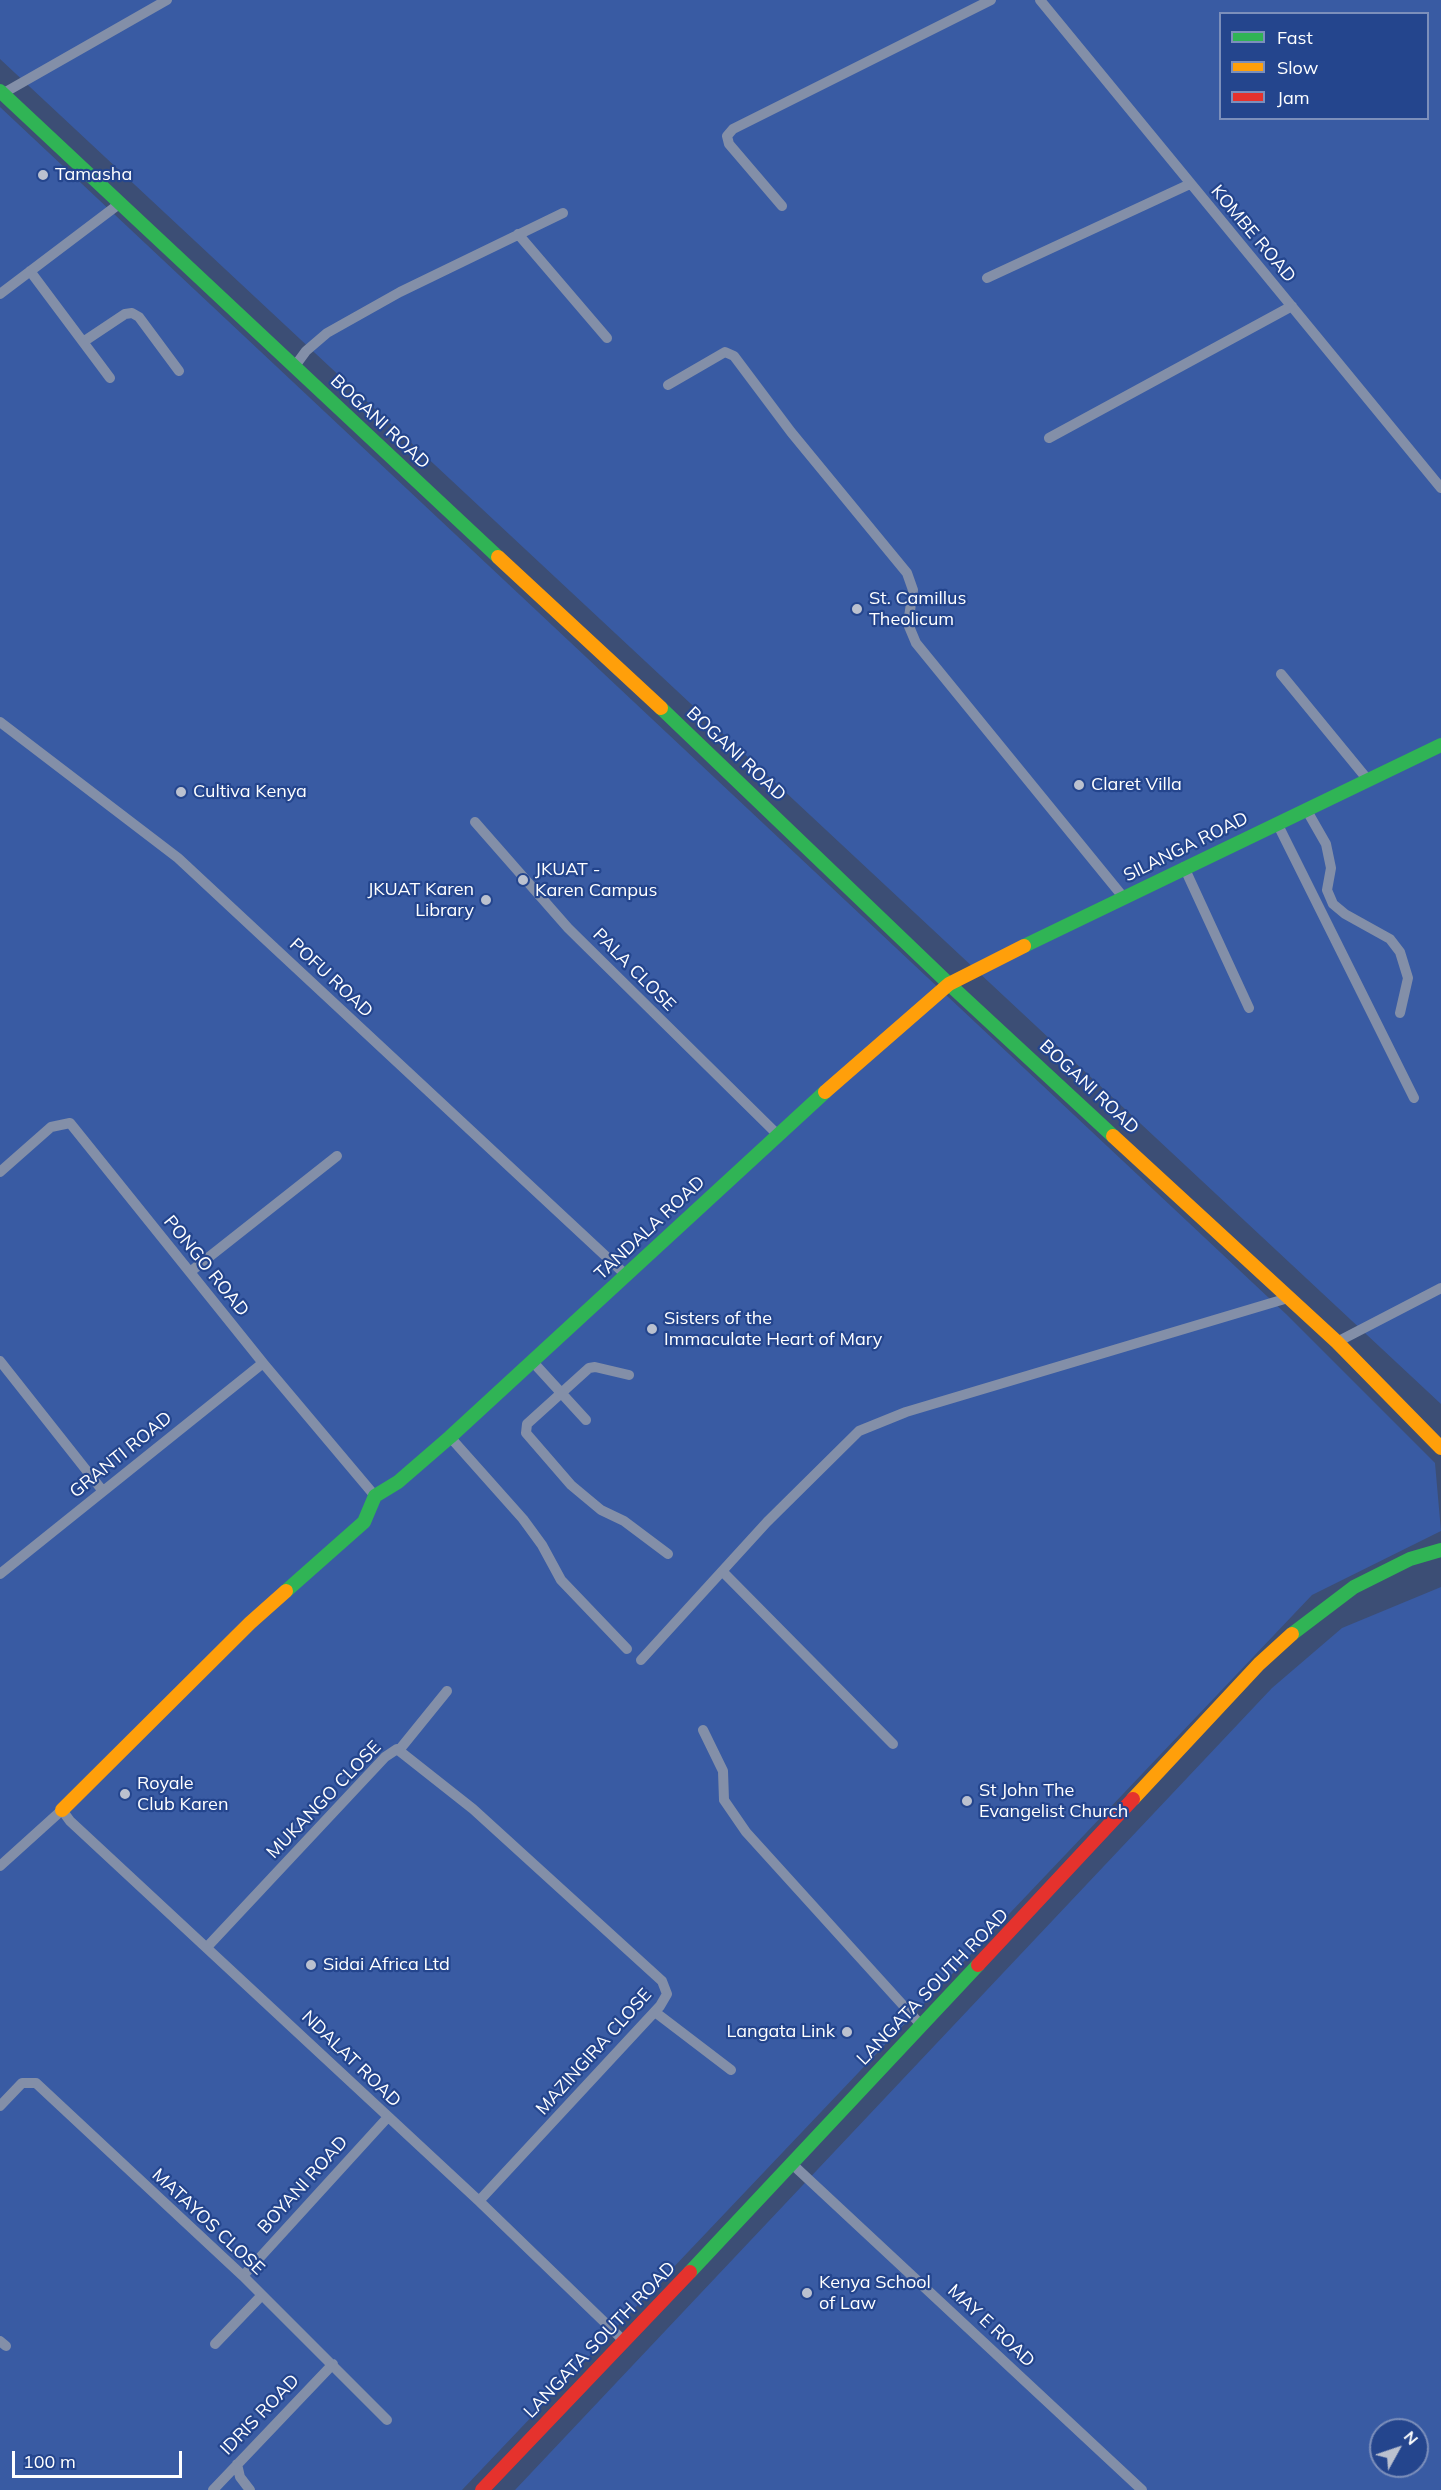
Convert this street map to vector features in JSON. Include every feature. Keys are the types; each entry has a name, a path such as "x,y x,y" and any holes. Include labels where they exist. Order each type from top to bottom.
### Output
{"street":[{"path":"1,92 167,0"},
{"path":"782,206 729,144 727,136 734,129 991,0"},
{"name":"KOMBE ROAD","path":"1040,0 1441,488"},
{"name":"BOGANI ROAD","path":"1,92 748,790 949,984 1336,1342 1441,1448"},
{"path":"987,278 1190,184"},
{"path":"0,294 119,204"},
{"path":"295,366 306,351 327,333 400,292 563,213"},
{"path":"518,234 607,338"},
{"path":"30,272 110,378"},
{"path":"1049,438 1292,306"},
{"path":"83,342 125,314 132,313 139,317 179,371"},
{"path":"668,385 725,352 734,356 791,432 907,573 913,590 908,624 916,643 1124,898"},
{"path":"1281,674 1368,780"},
{"name":"POFU ROAD","path":"0,722 178,858 626,1275"},
{"name":"SILANGA ROAD","path":"949,984 1184,867 1441,745"},
{"path":"1306,809 1326,844 1331,868 1327,890 1333,904 1345,915 1390,939 1400,952 1408,978 1400,1013"},
{"name":"PALA CLOSE","path":"476,822 568,928 777,1134"},
{"path":"1277,823 1414,1098"},
{"path":"1184,867 1250,1008"},
{"name":"TANDALA ROAD","path":"375,1496 398,1482 450,1437 777,1134 949,984"},
{"name":"PONGO ROAD","path":"0,1172 51,1127 70,1122 263,1363 375,1496"},
{"path":"190,1272 337,1156"},
{"path":"1336,1342 1441,1288"},
{"path":"641,1660 844,1443 868,1425 1288,1298"},
{"path":"532,1361 586,1420"},
{"path":"0,1362 102,1490"},
{"name":"GRANTI ROAD","path":"0,1574 263,1363"},
{"path":"629,1375 595,1367 589,1368 527,1424 526,1433 571,1485 601,1510 624,1521 668,1554"},
{"path":"450,1437 523,1519 542,1545 561,1580 627,1649"},
{"path":"2,1861 58,1813 250,1623 360,1526 375,1496"},
{"name":"LANGATA SOUTH ROAD","path":"482,2490 625,2342 1276,1649 1354,1587 1410,1559 1441,1550"},
{"path":"723,1572 893,1744"},
{"path":"400,1749 447,1691"},
{"path":"703,1730 723,1771 724,1800 746,1832 921,2025"},
{"name":"MUKANGO CLOSE","path":"208,1946 385,1757 393,1750 400,1749 473,1809 576,1901"},
{"name":"NDALAT ROAD","path":"58,1813 70,1821 208,1946 625,2342"},
{"name":"MAZINGIRA CLOSE","path":"479,2201 655,2012 667,1994 662,1981 576,1901"},
{"path":"655,2012 731,2070"},
{"name":"MATAYOS CLOSE","path":"0,2106 22,2083 36,2083 243,2276 387,2420"},
{"name":"BOYANI ROAD","path":"243,2276 388,2117"},
{"name":"MAY E ROAD","path":"791,2163 1142,2490"},
{"path":"215,2344 261,2295"},
{"name":"IDRIS ROAD","path":"213,2490 333,2364"},
{"path":"237,2463 240,2477 250,2490"}],"shaded area":[{"path":"0,0 1441,0 1441,1404 0,59"},
{"path":"0,107 1286,1314 1435,1463 1441,1531 1312,1595 462,2490 0,2490"},
{"path":"1441,1587 1441,2490 515,2490 1272,1688 1342,1628"}],"traffic: fast":[{"path":"0,91 498,557"},
{"path":"661,708 949,984 1113,1136"},
{"path":"1024,946 1441,745"},
{"path":"286,1591 364,1522 375,1496 398,1482 450,1437 825,1092"},
{"path":"1292,1634 1354,1587 1410,1559 1441,1550"},
{"path":"690,2272 978,1965"}],"traffic: slow":[{"path":"498,557 661,708"},
{"path":"825,1092 949,984 1024,946"},
{"path":"1113,1136 1337,1342 1441,1448"},
{"path":"62,1810 250,1623 286,1591"},
{"path":"1133,1799 1259,1664 1292,1634"}],"traffic: jam":[{"path":"978,1965 1133,1799"},
{"path":"482,2490 690,2272"}],"place":[{"name":"Tamasha","path":"43,175"},
{"name":"St. Camillus Theolicum","path":"857,609"},
{"name":"Claret Villa","path":"1079,785"},
{"name":"Cultiva Kenya","path":"181,792"},
{"name":"JKUAT - Karen Campus","path":"523,880"},
{"name":"JKUAT Karen Library","path":"486,900"},
{"name":"Sisters of the Immaculate Heart of Mary","path":"652,1329"},
{"name":"Royale Club Karen","path":"125,1794"},
{"name":"St John The Evangelist Church","path":"967,1801"},
{"name":"Sidai Africa Ltd","path":"311,1965"},
{"name":"Langata Link","path":"847,2032"},
{"name":"Kenya School of Law","path":"807,2293"}]}
